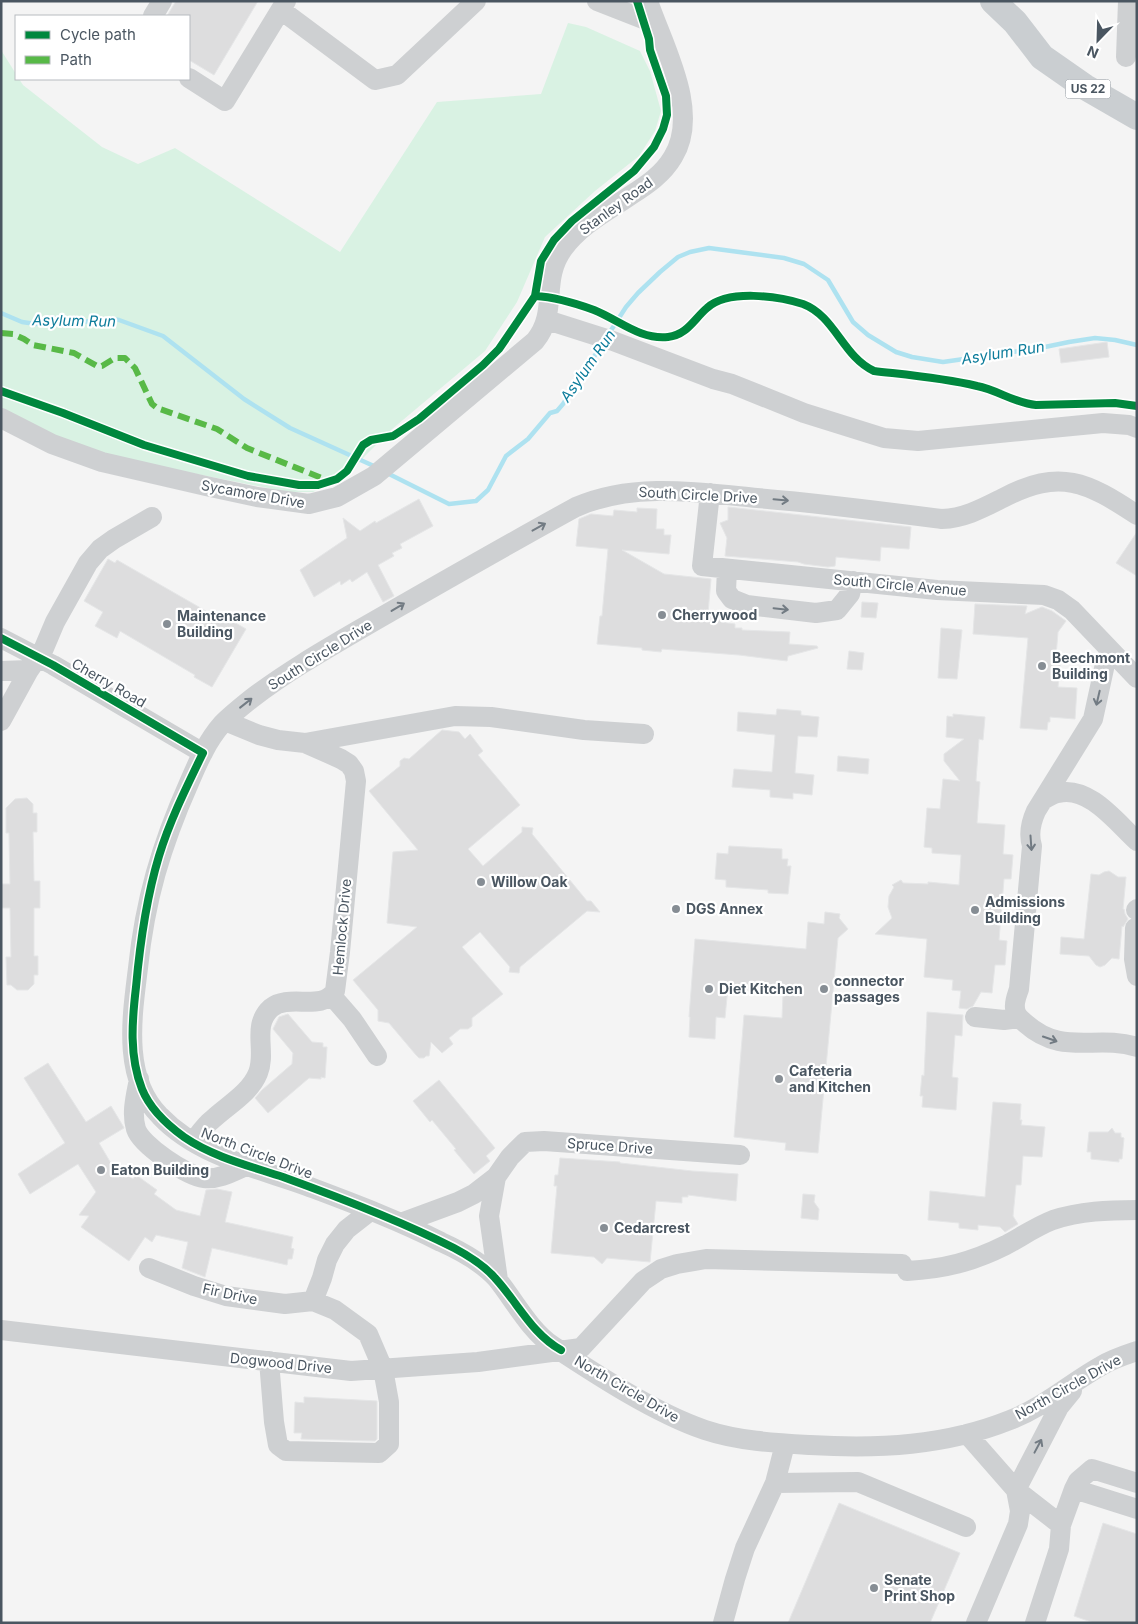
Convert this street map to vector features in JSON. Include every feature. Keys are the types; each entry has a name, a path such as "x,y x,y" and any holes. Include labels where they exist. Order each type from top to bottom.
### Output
{"main road":[{"name":"US 22","path":"993,1 1015,22 1042,57 1085,87 1137,117"},
{"name":"US 22","path":"1015,22 1053,43 1094,72 1137,97"}],"street":[{"path":"154,15 162,1"},
{"path":"190,79 225,101 284,5 375,80 397,75 476,1"},
{"path":"597,1 642,19 650,10"},
{"path":"1126,57 1128,1"},
{"name":"Stanley Road","path":"549,298 552,269 570,240 597,217 650,183 666,166 677,149 682,128 682,101 674,73 650,10"},
{"name":"Sycamore Drive","path":"1,418 52,444 102,462 206,486 275,499 309,504 323,502 337,497 380,470 526,349 541,333 546,320 549,298"},
{"path":"546,320 605,339 713,380 732,384 804,413 884,438 918,441 1103,423 1129,425 1137,428"},
{"name":"South Circle Drive","path":"203,753 225,721 265,688 305,662 432,587 576,507 594,499 625,493 710,494 951,518 975,512 1022,490 1057,481 1075,482 1085,486 1106,495 1137,515"},
{"name":"South Circle Avenue","path":"710,494 702,566 937,590 1044,596 1058,600 1072,610 1137,678"},
{"path":"1,721 34,664 67,599 94,556 114,539 152,517"},
{"path":"727,568 726,592 732,599 747,605 816,613 837,610 850,594 853,581"},
{"name":"Cherry Road","path":"1,638 34,664 203,753"},
{"path":"1110,651 1105,664 1093,719 1036,811 1030,831 1031,855 1019,989 1014,1007 1019,1018 1048,1039 1074,1043 1122,1044 1137,1047"},
{"path":"1,671 34,664"},
{"path":"305,743 454,716 491,717 584,730 644,734"},
{"name":"Hemlock Drive","path":"225,721 278,740 305,743 341,759 349,764 354,771 356,781 340,952 336,987 332,996"},
{"name":"North Circle Drive","path":"203,753 163,846 145,912 137,973 132,1040 133,1057 138,1079 154,1110 173,1129 193,1142 210,1151 402,1223 467,1255 498,1280 548,1343 619,1386 687,1422 706,1430 736,1438 785,1444 879,1446 929,1442 967,1434 999,1424 1033,1410 1106,1362 1137,1351"},
{"path":"1043,800 1062,792 1091,800 1109,812 1137,841"},
{"path":"1136,916 1134,945 1137,976"},
{"path":"193,1142 211,1120 241,1096 256,1077 262,1058 261,1023 271,1008 287,1002 319,1001 332,996 348,1014 377,1056"},
{"path":"974,1017 1004,1020 1019,1018"},
{"path":"138,1079 134,1115 136,1131 170,1162 203,1178 218,1177 248,1165"},
{"name":"Spruce Drive","path":"402,1223 474,1194 496,1177 510,1157 525,1142 544,1141 740,1155"},
{"name":"Spruce Drive","path":"496,1177 489,1216 498,1280"},
{"name":"Dogwood Drive","path":"1,1330 351,1371 478,1362 581,1348 643,1281 661,1269 677,1264 706,1259 934,1270 962,1264 1004,1246 1052,1221 1075,1214 1137,1210"},
{"path":"313,1301 322,1278 326,1260 335,1244 347,1229 370,1211"},
{"name":"Fir Drive","path":"149,1268 194,1286 226,1296 285,1304 313,1301 335,1310 368,1334 383,1369 389,1402 389,1444 379,1453 286,1451 278,1444 269,1361"},
{"path":"976,1623 1018,1524 1020,1511 1016,1490 1059,1407 1089,1374"},
{"path":"967,1434 1016,1490 1061,1526"},
{"path":"722,1623 734,1579 745,1548 774,1483 785,1444"},
{"path":"1035,1623 1059,1549 1061,1526 1078,1481 1092,1469 1137,1483"},
{"path":"774,1483 858,1482 966,1527"},
{"path":"1074,1489 1137,1509"}],"green space":[{"path":"568,23 586,27 640,51 650,71 661,111 655,131 639,156 595,191 545,237 517,302 485,351 391,430 351,472 313,492 288,492 106,456 64,442 1,411 1,50 15,72 15,80 20,80 23,85 102,147 138,164 175,148 340,252 437,102 541,94"}],"building":[{"path":"176,1 258,1 214,75 190,61 190,15 168,15"},
{"path":"1107,342 1109,357 1061,363 1059,349"},
{"path":"419,499 433,526 400,544 402,548 392,553 394,556 378,565 394,596 383,602 367,572 352,582 350,579 341,585 340,581 314,597 300,570 347,538 343,518 360,531 375,521 376,523"},
{"path":"728,507 911,527 909,549 881,547 880,561 836,557 835,566 828,567 798,562 725,556 727,538 720,523 728,520"},
{"name":"Cherrywood","path":"637,508 657,509 656,529 664,529 664,535 671,535 669,554 622,550 664,574 711,579 708,613 721,615 721,622 735,624 735,628 742,628 742,630 790,632 789,644 817,646 818,648 788,656 787,661 662,649 661,652 642,650 642,648 597,644 600,616 602,616 608,549 576,546 579,519 591,514 613,516 614,510 637,512"},
{"path":"1137,532 1137,576 1116,563"},
{"name":"Maintenance Building","path":"108,559 115,563 117,560 225,622 227,618 246,629 212,687 120,631 117,638 95,626 103,612 84,601"},
{"path":"862,602 878,603 876,618 861,617"},
{"name":"Beechmont Building","path":"975,604 1027,606 1025,614 1042,607 1052,611 1066,621 1058,632 1056,656 1061,656 1058,687 1077,688 1075,719 1050,717 1047,730 1020,728 1028,638 973,634"},
{"path":"941,628 962,630 957,679 938,678"},
{"path":"849,651 864,653 862,670 847,669"},
{"path":"777,709 801,711 801,715 819,717 817,737 798,736 795,773 814,775 812,795 793,793 793,799 770,797 770,790 732,787 734,769 772,772 775,735 737,731 738,712 776,715"},
{"path":"953,714 985,717 983,740 979,739 976,781 980,782 977,823 1005,825 1003,854 1013,855 1011,879 1004,879 999,940 1007,941 1005,965 995,965 992,993 981,992 973,1006 967,1009 959,1008 961,991 952,990 953,980 924,977 927,939 875,934 892,918 888,907 889,896 894,887 892,885 901,880 903,883 928,884 928,882 959,885 961,855 932,853 932,848 924,847 927,808 940,809 943,779 960,781 944,761 944,754 964,739 946,737 947,716 953,717"},
{"name":"Willow Oak","path":"442,730 459,732 465,739 470,734 483,751 478,755 520,805 468,849 483,866 522,832 522,827 533,828 532,834 587,901 591,901 600,912 587,911 520,967 519,973 509,972 510,967 480,932 462,947 503,994 472,1018 472,1026 468,1029 460,1029 449,1038 453,1044 442,1053 431,1042 429,1056 419,1058 389,1023 378,1021 378,1010 353,980 417,927 387,923 393,852 418,850 369,791 400,766 400,761 404,758 409,759"},
{"path":"838,756 869,759 868,774 837,771"},
{"path":"27,798 33,804 33,813 37,813 37,832 33,832 34,881 40,881 40,908 34,908 34,956 38,956 38,975 34,975 34,984 28,990 17,990 11,985 7,985 6,957 11,957 10,908 1,908 1,884 10,884 9,833 6,833 6,808 15,799"},
{"path":"729,846 782,849 782,859 788,859 787,866 791,866 788,894 768,893 768,890 726,887 726,880 715,879 717,853 728,854"},
{"path":"1109,871 1118,877 1126,877 1123,909 1128,919 1122,926 1119,959 1112,958 1100,967 1089,956 1060,954 1061,937 1084,939 1091,874 1099,875"},
{"path":"825,912 840,914 839,918 848,929 838,938 818,1153 785,1150 786,1143 734,1137 744,1015 782,1018 783,994 728,987 725,1018 716,1017 715,1039 689,1037 695,939 806,949 808,922 824,924"},
{"path":"927,1012 963,1015 962,1036 955,1035 952,1077 958,1078 956,1110 922,1107 923,1096 920,1096 922,1075 924,1076"},
{"path":"288,1014 312,1042 323,1043 323,1047 327,1047 325,1078 309,1078 268,1113 255,1098 292,1064 293,1053 273,1029 279,1017"},
{"name":"Eaton Building","path":"48,1063 86,1122 111,1106 124,1128 99,1143 112,1165 133,1179 136,1175 157,1190 154,1194 176,1210 200,1216 206,1190 217,1189 232,1192 225,1222 293,1237 291,1248 294,1249 292,1259 288,1259 287,1265 212,1248 205,1277 182,1268 188,1242 156,1235 152,1242 145,1237 129,1261 81,1227 89,1216 79,1215 96,1192 78,1164 30,1194 18,1174 65,1143 24,1078"},
{"path":"439,1080 495,1148 486,1156 490,1161 474,1174 432,1120 430,1122 413,1101"},
{"path":"993,1102 1021,1104 1021,1125 1045,1127 1042,1157 1023,1156 1021,1185 1016,1185 1013,1216 1018,1224 1005,1232 1000,1227 978,1225 978,1230 959,1228 959,1223 928,1220 930,1191 985,1197"},
{"path":"1112,1128 1115,1133 1121,1133 1121,1137 1124,1138 1122,1159 1119,1159 1119,1162 1091,1159 1091,1152 1087,1152 1089,1132 1108,1132"},
{"name":"Cedarcrest","path":"560,1158 738,1174 736,1201 688,1195 688,1197 682,1197 682,1203 656,1201 650,1262 607,1258 602,1264 594,1257 551,1253 557,1186 554,1186 555,1175 558,1175"},
{"path":"803,1194 815,1195 814,1202 819,1209 818,1220 801,1218"},
{"path":"304,1397 377,1401 377,1439 375,1441 301,1439 302,1433 294,1433 295,1402 304,1403"},
{"name":"Senate Print Shop","path":"839,1503 960,1553 930,1623 788,1623"},
{"path":"1103,1523 1137,1534 1137,1623 1094,1623 1074,1616"}],"waterway":[{"name":"Asylum Run","path":"608,335 626,307 660,272 678,257 709,248 784,258 804,264 828,280 853,322 868,335 896,352 912,357 943,362 1095,338 1137,345"},
{"name":"Asylum Run","path":"1,313 22,322 36,324 54,318 82,322 112,319 163,336 244,399 290,428 376,467"},
{"name":"Asylum Run","path":"385,472 449,504 476,501 488,490 506,456 528,439 550,413 557,411 563,404 603,343"}],"marked path":[{"path":"1,333 13,334 33,345 74,353 97,366 102,366 115,358 125,358 135,368 152,404 157,408 217,429 247,448 329,481"}],"cycle path":[{"path":"1,391 144,445 248,476 299,485 318,485 337,479 347,471 363,445 371,440 393,436 419,419 483,365 499,349 535,296 541,261 554,240 572,221 634,171 654,147 663,129 667,115 666,96 650,50 649,39 637,1"},
{"path":"535,296 580,305 639,332 658,337 675,336 690,326 707,308 727,298 754,296 793,301 814,310 831,327 854,356 863,365 874,371 964,383 985,388 1028,404 1115,403 1137,406"},
{"path":"1,638 53,665 203,753 179,803 163,843 150,888 142,938 133,1013 133,1051 142,1089 154,1110 177,1132 207,1150 370,1210 465,1254 491,1273 533,1327 561,1350"}],"place":[{"name":"Cherrywood","path":"662,615"},
{"name":"Maintenance Building","path":"167,624"},
{"name":"Beechmont Building","path":"1042,666"},
{"name":"Willow Oak","path":"481,882"},
{"name":"DGS Annex","path":"676,909"},
{"name":"Admissions Building","path":"975,910"},
{"name":"Diet Kitchen","path":"709,989"},
{"name":"connector passages","path":"824,989"},
{"name":"Cafeteria and Kitchen","path":"779,1079"},
{"name":"Eaton Building","path":"101,1170"},
{"name":"Cedarcrest","path":"604,1228"},
{"name":"Senate Print Shop","path":"874,1588"}]}
